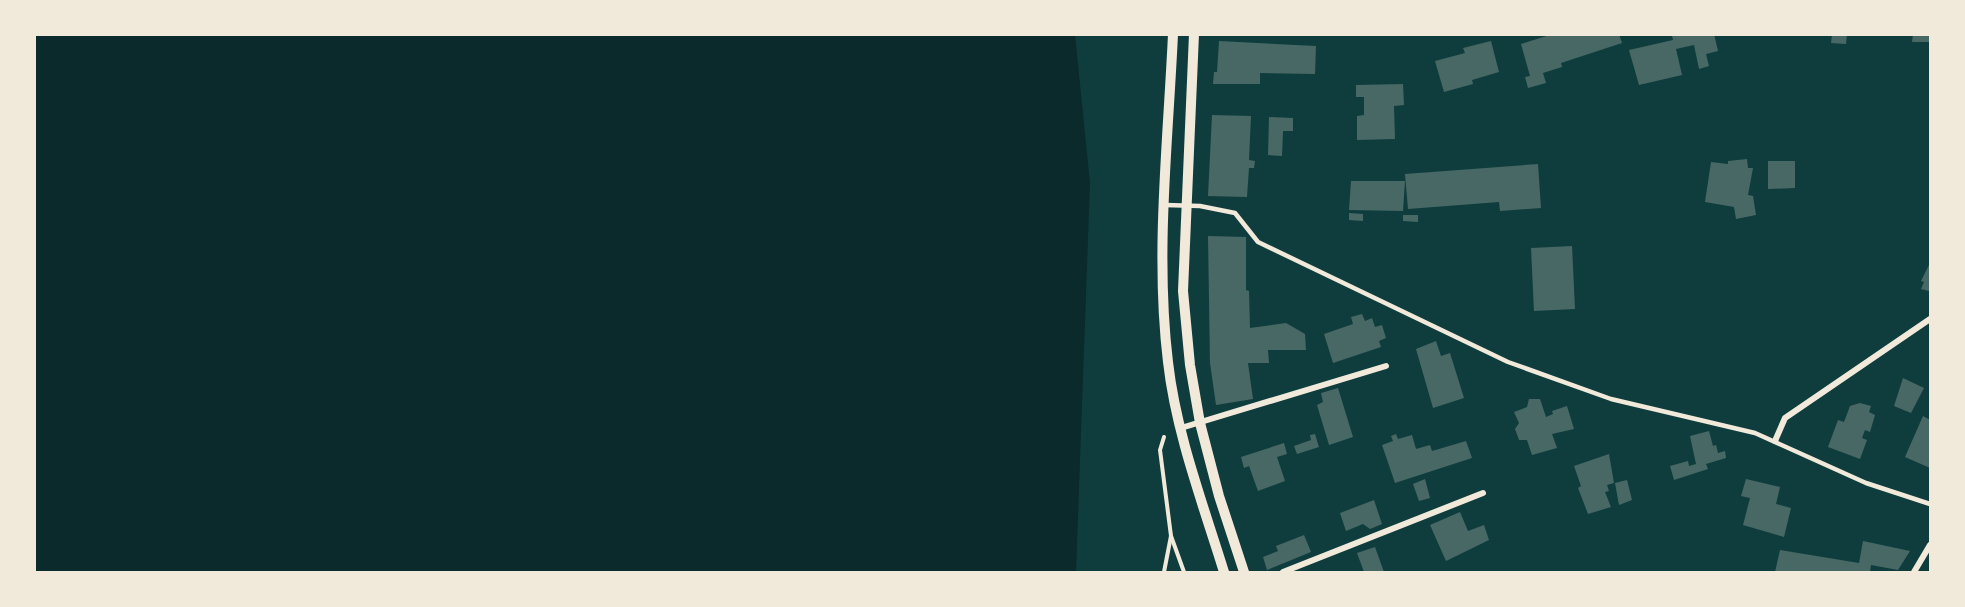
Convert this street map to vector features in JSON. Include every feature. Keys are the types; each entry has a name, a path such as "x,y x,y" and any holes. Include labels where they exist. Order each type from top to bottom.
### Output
{"street":[{"path":"1173,34 1162,300 1168,364 1176,429 1224,573"},
{"path":"1194,34 1183,291 1190,365 1200,423 1219,496 1244,573"},
{"path":"1775,441 1785,418 1930,319"},
{"path":"1176,429 1386,366"},
{"path":"1283,573 1483,493"},
{"path":"1914,573 1930,545"}],"lane":[{"path":"1166,205 1235,213 1258,242 1508,362 1611,399 1755,433 1866,483 1930,504"}],"path":[{"path":"1176,429 1163,439 1160,450 1171,536 1184,573"},
{"path":"1164,573 1171,536"}],"water":[{"path":"34,35 1075,35 1090,183 1076,572 35,572"}],"building":[{"path":"1553,34 1619,34 1622,43 1561,63 1562,67 1543,73 1546,83 1528,88 1525,77 1530,76 1521,44"},
{"path":"1714,34 1718,51 1706,54 1709,66 1699,69 1694,45 1676,49 1682,75 1639,85 1629,50 1673,40 1672,36"},
{"path":"1832,34 1847,34 1846,44 1831,43"},
{"path":"1913,34 1930,34 1930,42 1912,42"},
{"path":"1219,41 1316,46 1315,74 1260,73 1260,84 1213,84 1214,72 1217,72"},
{"path":"1491,41 1499,72 1472,80 1473,84 1444,92 1435,61 1465,53 1463,48"},
{"path":"1403,84 1404,105 1394,106 1395,139 1357,140 1357,116 1364,115 1364,97 1356,97 1356,85"},
{"path":"1212,115 1251,116 1249,160 1255,161 1254,168 1249,168 1247,197 1208,196"},
{"path":"1269,117 1293,118 1293,131 1283,131 1282,156 1268,155"},
{"path":"1747,159 1748,168 1753,168 1748,195 1753,196 1756,215 1736,219 1734,207 1705,202 1711,162 1728,164 1728,161"},
{"path":"1768,161 1795,161 1795,188 1768,189"},
{"path":"1538,164 1541,208 1500,211 1499,202 1408,209 1405,174"},
{"path":"1351,181 1405,181 1403,211 1349,210"},
{"path":"1349,213 1363,214 1363,221 1349,220"},
{"path":"1403,215 1418,215 1418,222 1403,221"},
{"path":"1208,236 1246,237 1246,290 1249,291 1250,328 1286,323 1305,334 1306,350 1268,350 1269,363 1248,363 1253,399 1216,405 1210,363"},
{"path":"1572,246 1575,309 1534,311 1531,248"},
{"path":"1930,263 1929,291 1921,289 1924,282 1921,281"},
{"path":"1362,314 1365,321 1372,318 1375,327 1382,325 1386,338 1379,341 1381,347 1333,363 1324,334 1353,324 1351,317"},
{"path":"1436,341 1441,356 1450,353 1464,398 1433,408 1416,349"},
{"path":"1903,378 1924,388 1911,413 1894,406"},
{"path":"1338,388 1353,437 1329,445 1317,405 1323,402 1321,393"},
{"path":"1529,399 1540,399 1546,417 1553,414 1552,411 1567,406 1574,429 1552,434 1557,448 1532,455 1527,440 1519,440 1515,429 1519,423 1514,412 1527,407"},
{"path":"1860,403 1871,406 1869,412 1875,415 1870,432 1865,430 1862,438 1867,440 1860,459 1828,447 1838,420 1844,422 1850,406"},
{"path":"1923,416 1930,420 1930,468 1905,457"},
{"path":"1709,431 1713,446 1716,445 1718,453 1725,451 1726,458 1706,464 1708,469 1674,480 1670,466 1688,461 1689,466 1696,464 1690,436"},
{"path":"1315,434 1319,447 1297,454 1294,446 1311,440 1310,435"},
{"path":"1396,434 1398,439 1412,435 1416,449 1430,445 1432,451 1466,441 1472,458 1395,483 1382,445 1393,441 1391,436"},
{"path":"1284,443 1287,454 1277,457 1285,481 1258,491 1249,466 1244,468 1241,457"},
{"path":"1609,454 1614,483 1607,485 1609,491 1605,492 1611,507 1588,514 1578,488 1581,486 1574,466"},
{"path":"1425,479 1430,498 1419,501 1413,484"},
{"path":"1746,479 1780,487 1776,504 1791,508 1784,537 1743,525 1750,498 1741,496"},
{"path":"1627,480 1632,500 1619,505 1615,483"},
{"path":"1374,500 1382,524 1370,529 1363,524 1346,531 1340,513"},
{"path":"1460,512 1468,531 1484,525 1489,540 1446,561 1430,525"},
{"path":"1304,535 1311,552 1267,570 1263,557 1278,551 1276,546"},
{"path":"1863,541 1910,551 1898,570 1871,565 1870,572 1775,572 1780,550 1859,563"},
{"path":"1375,547 1384,572 1364,572 1357,553"}]}
